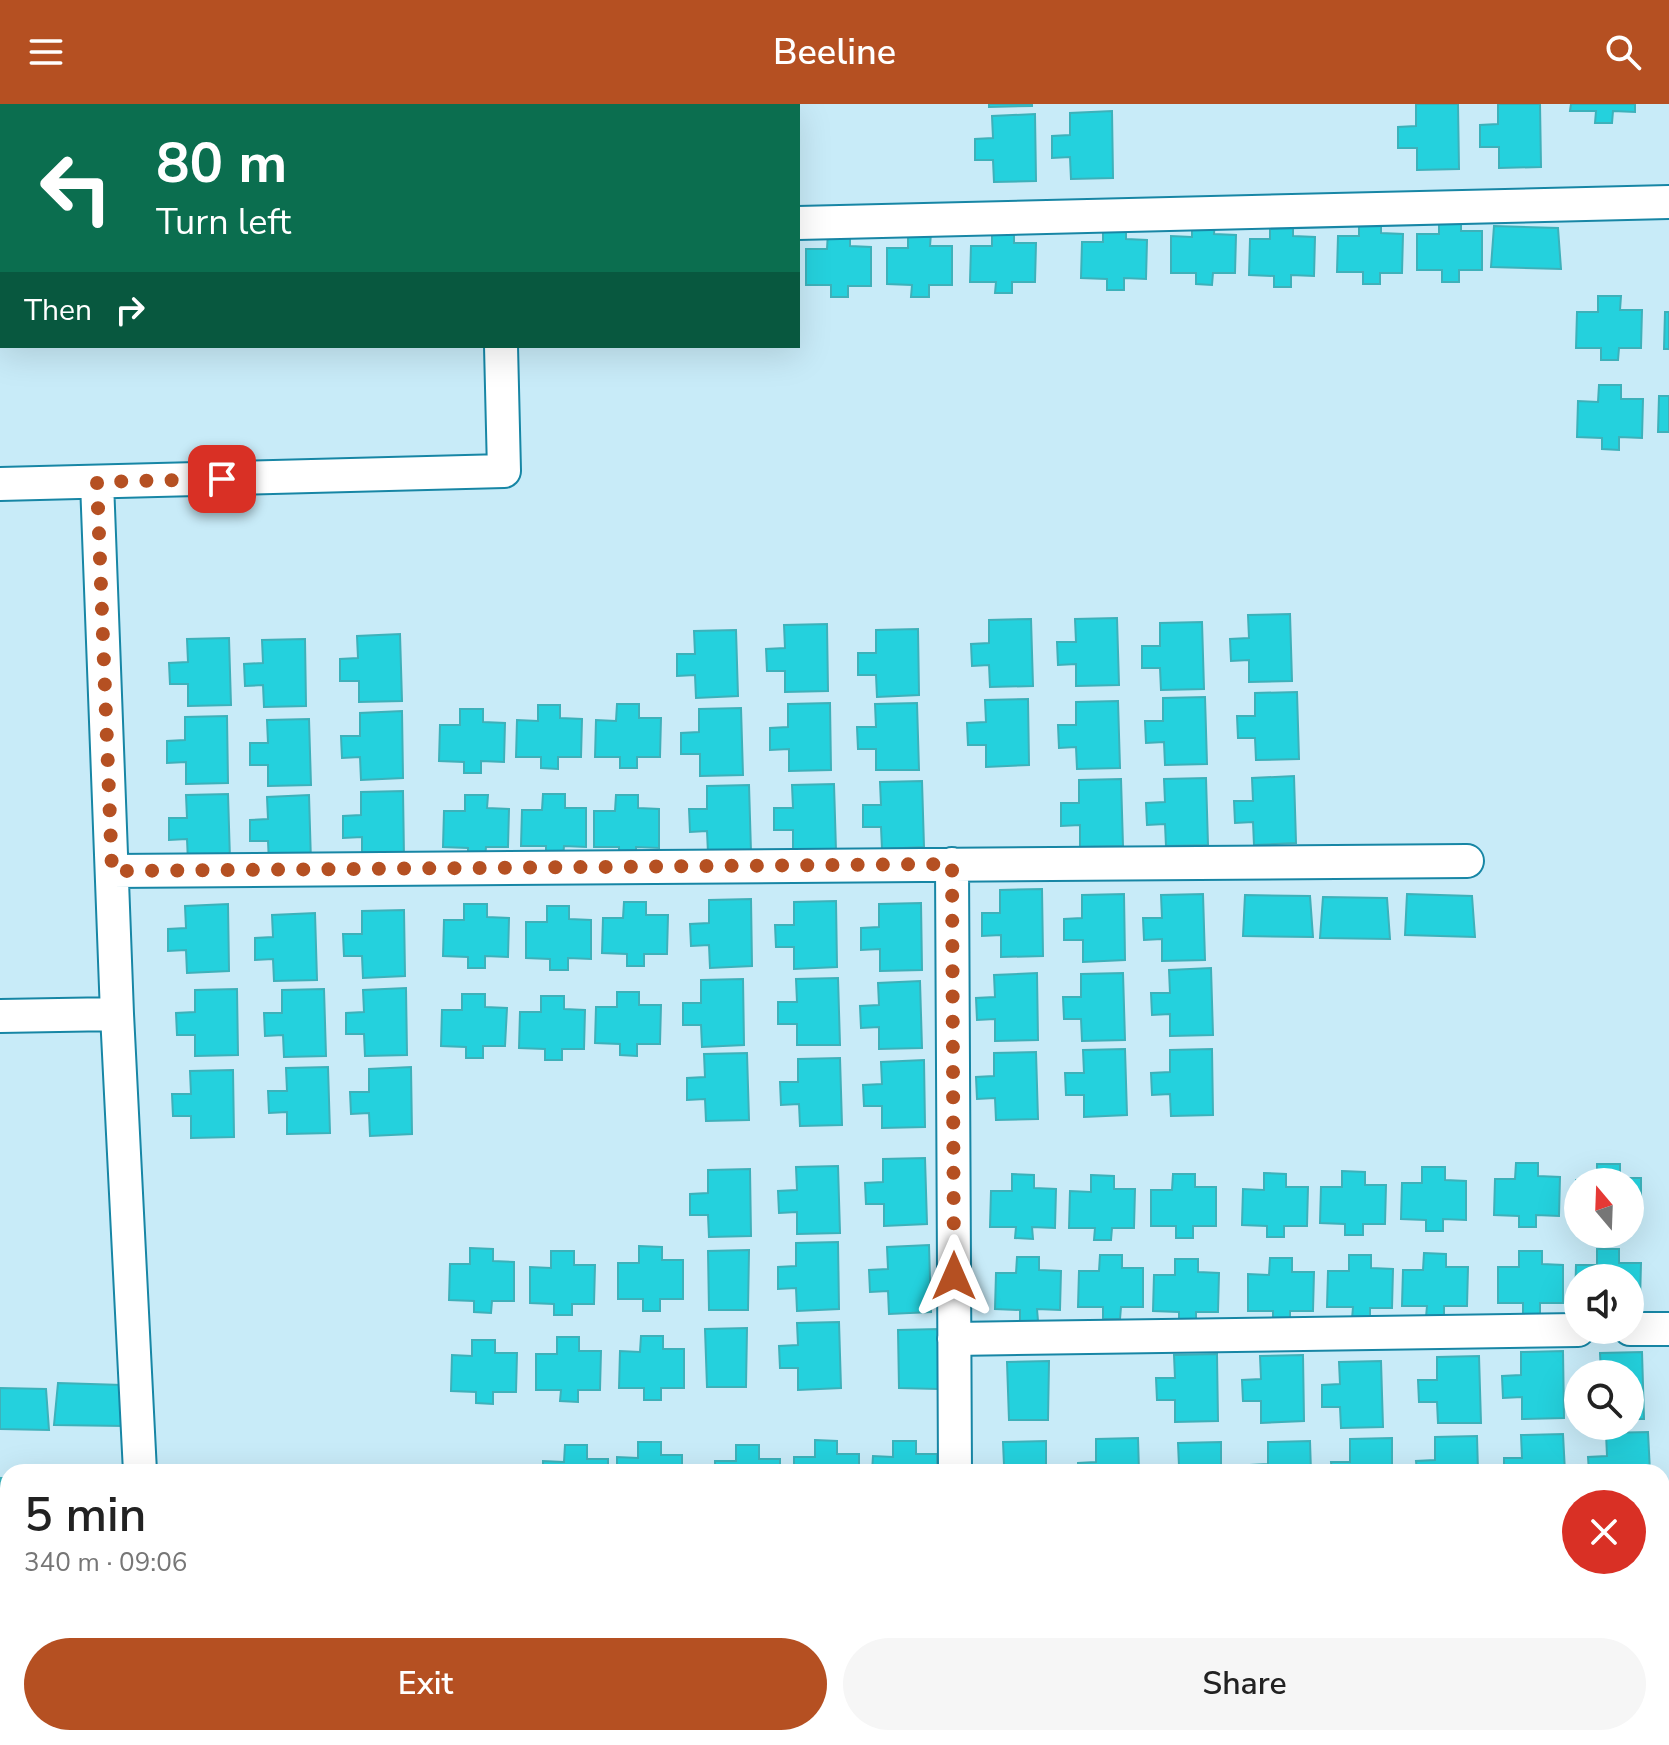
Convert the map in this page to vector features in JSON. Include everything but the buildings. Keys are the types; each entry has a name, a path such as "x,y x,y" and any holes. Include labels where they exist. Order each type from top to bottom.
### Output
{"street":[{"path":"800,223 1669,202"},
{"path":"0,484 504,471 501,348"},
{"path":"97,482 117,1014 140,1464"},
{"path":"112,871 1467,861"},
{"path":"952,864 955,1464"},
{"path":"0,1016 117,1014"},
{"path":"1644,1329 1669,1329"},
{"path":"954,1339 1564,1330"}],"route":[{"path":"222,479 97,482 112,871 952,864 954,1276"}]}
